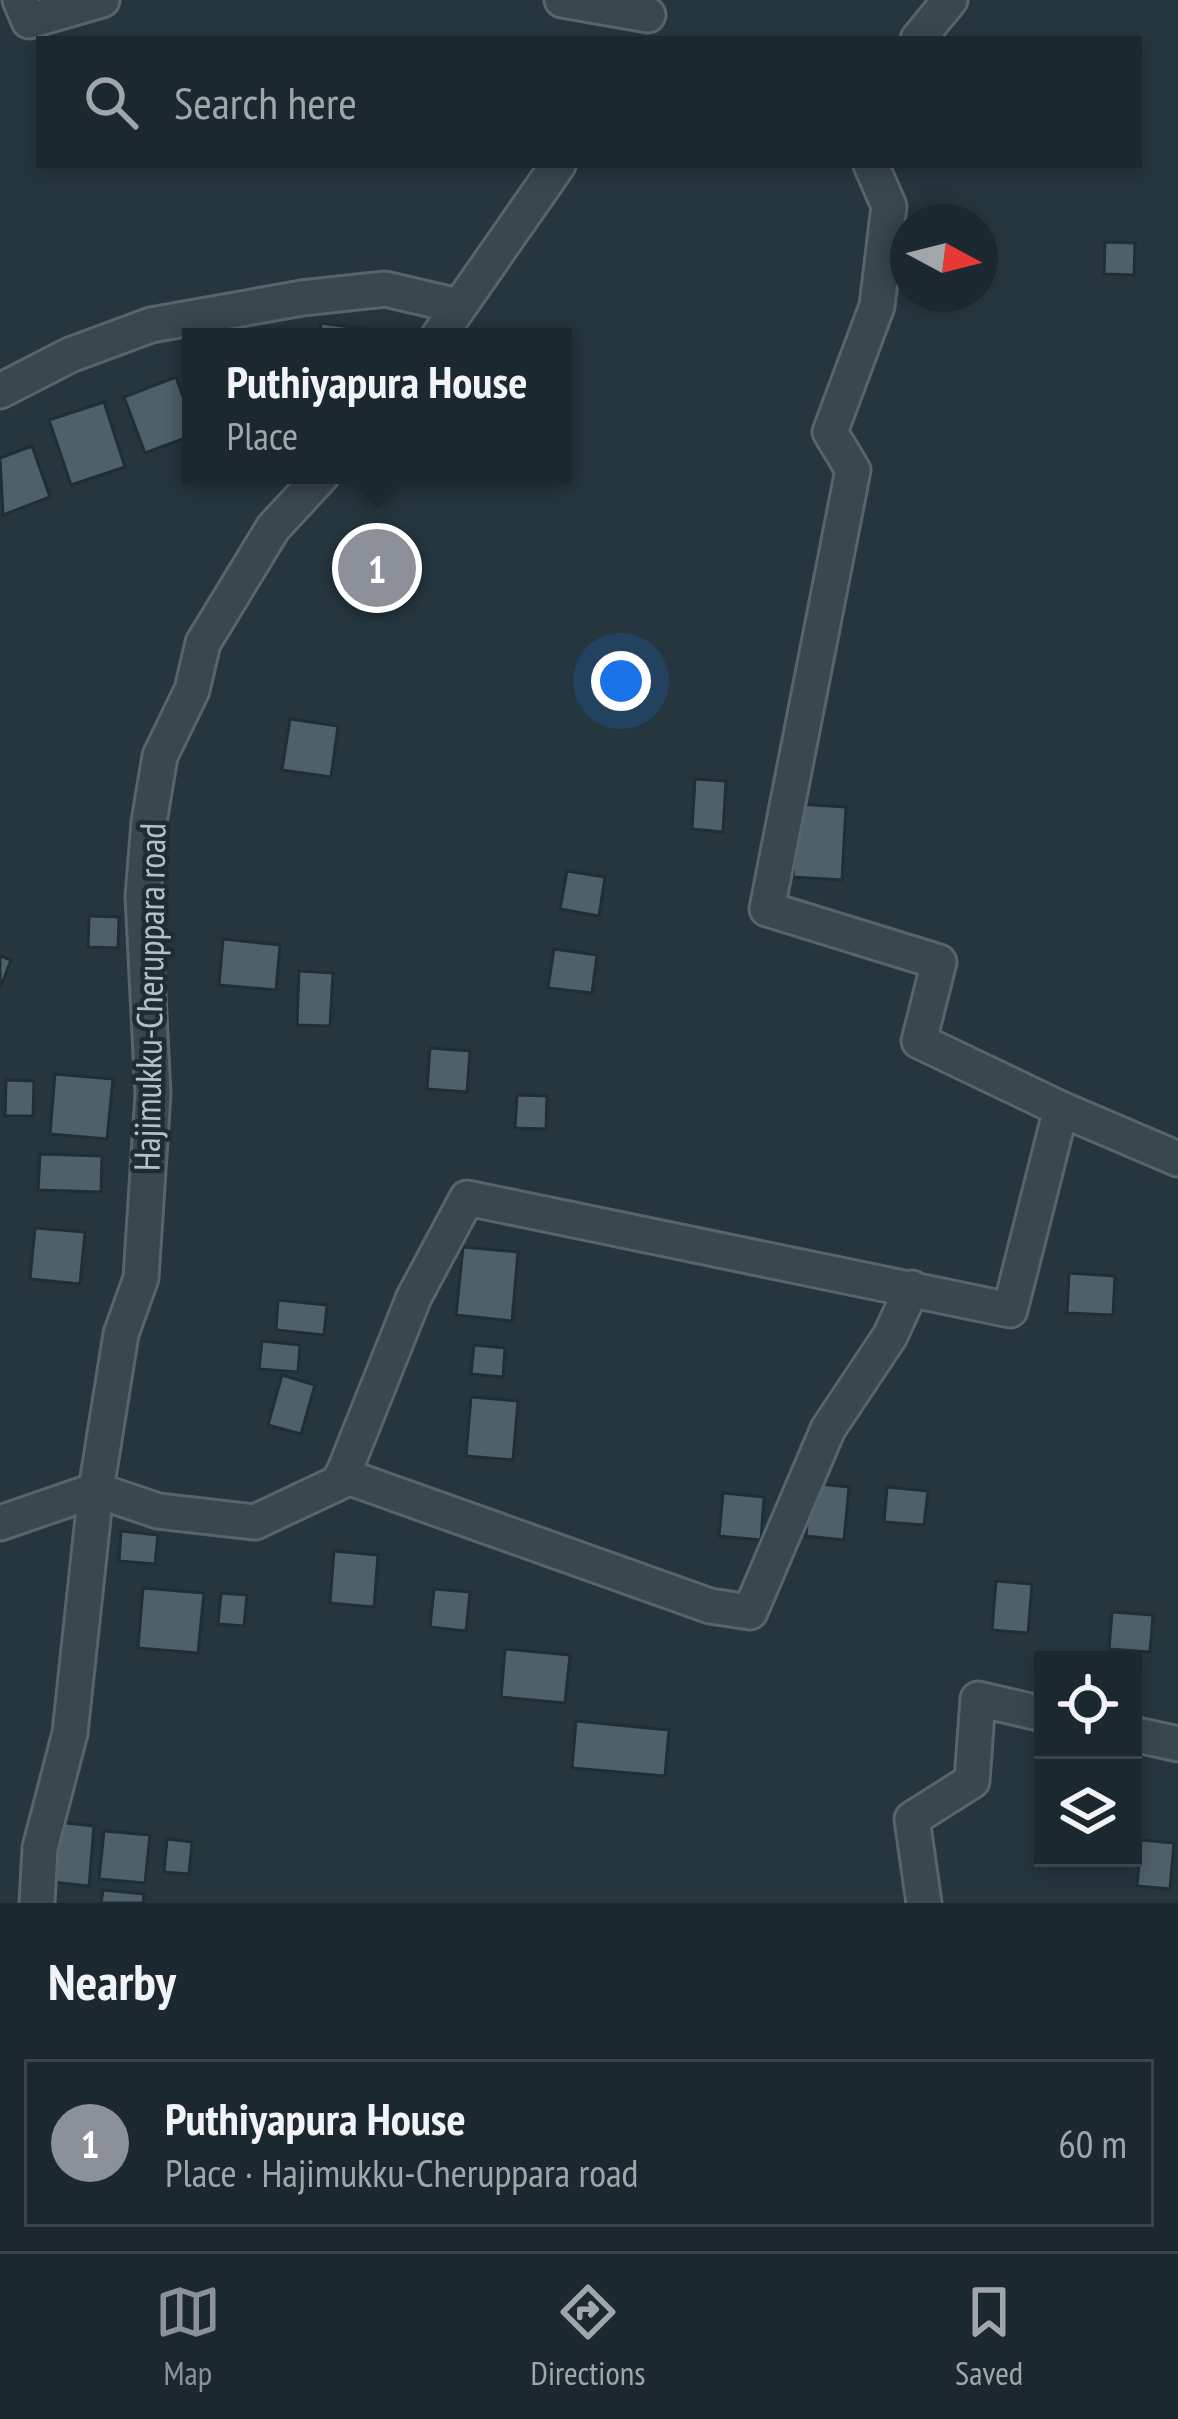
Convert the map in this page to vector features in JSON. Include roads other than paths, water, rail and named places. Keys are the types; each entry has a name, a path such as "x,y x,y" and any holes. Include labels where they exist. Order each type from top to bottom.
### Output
{"street":[{"path":"20,0 29,21 102,0"},
{"path":"562,0 650,18"},
{"path":"920,36 950,0"},
{"path":"444,328 556,168"},
{"path":"872,168 889,206 877,306 830,432 853,470 767,909 939,962 919,1041 1178,1159"},
{"path":"0,391 70,356 151,325 302,298 385,290 458,306"},
{"name":"Hajimukku-Cheruppara road","path":"37,1903 40,1847 70,1732 96,1490 121,1334 141,1278 153,1094 143,896 160,756 192,690 203,643 273,528 314,484"},
{"path":"0,1523 96,1490 158,1510 255,1522 340,1482 414,1297 467,1198 1010,1310 1061,1108"},
{"path":"343,1475 710,1606 750,1612 828,1430 890,1336 912,1288"},
{"path":"924,1903 912,1819 972,1781 978,1699 1034,1712"},
{"path":"1142,1736 1178,1744"}],"place":[{"name":"Puthiyapura House","path":"377,568"}]}
